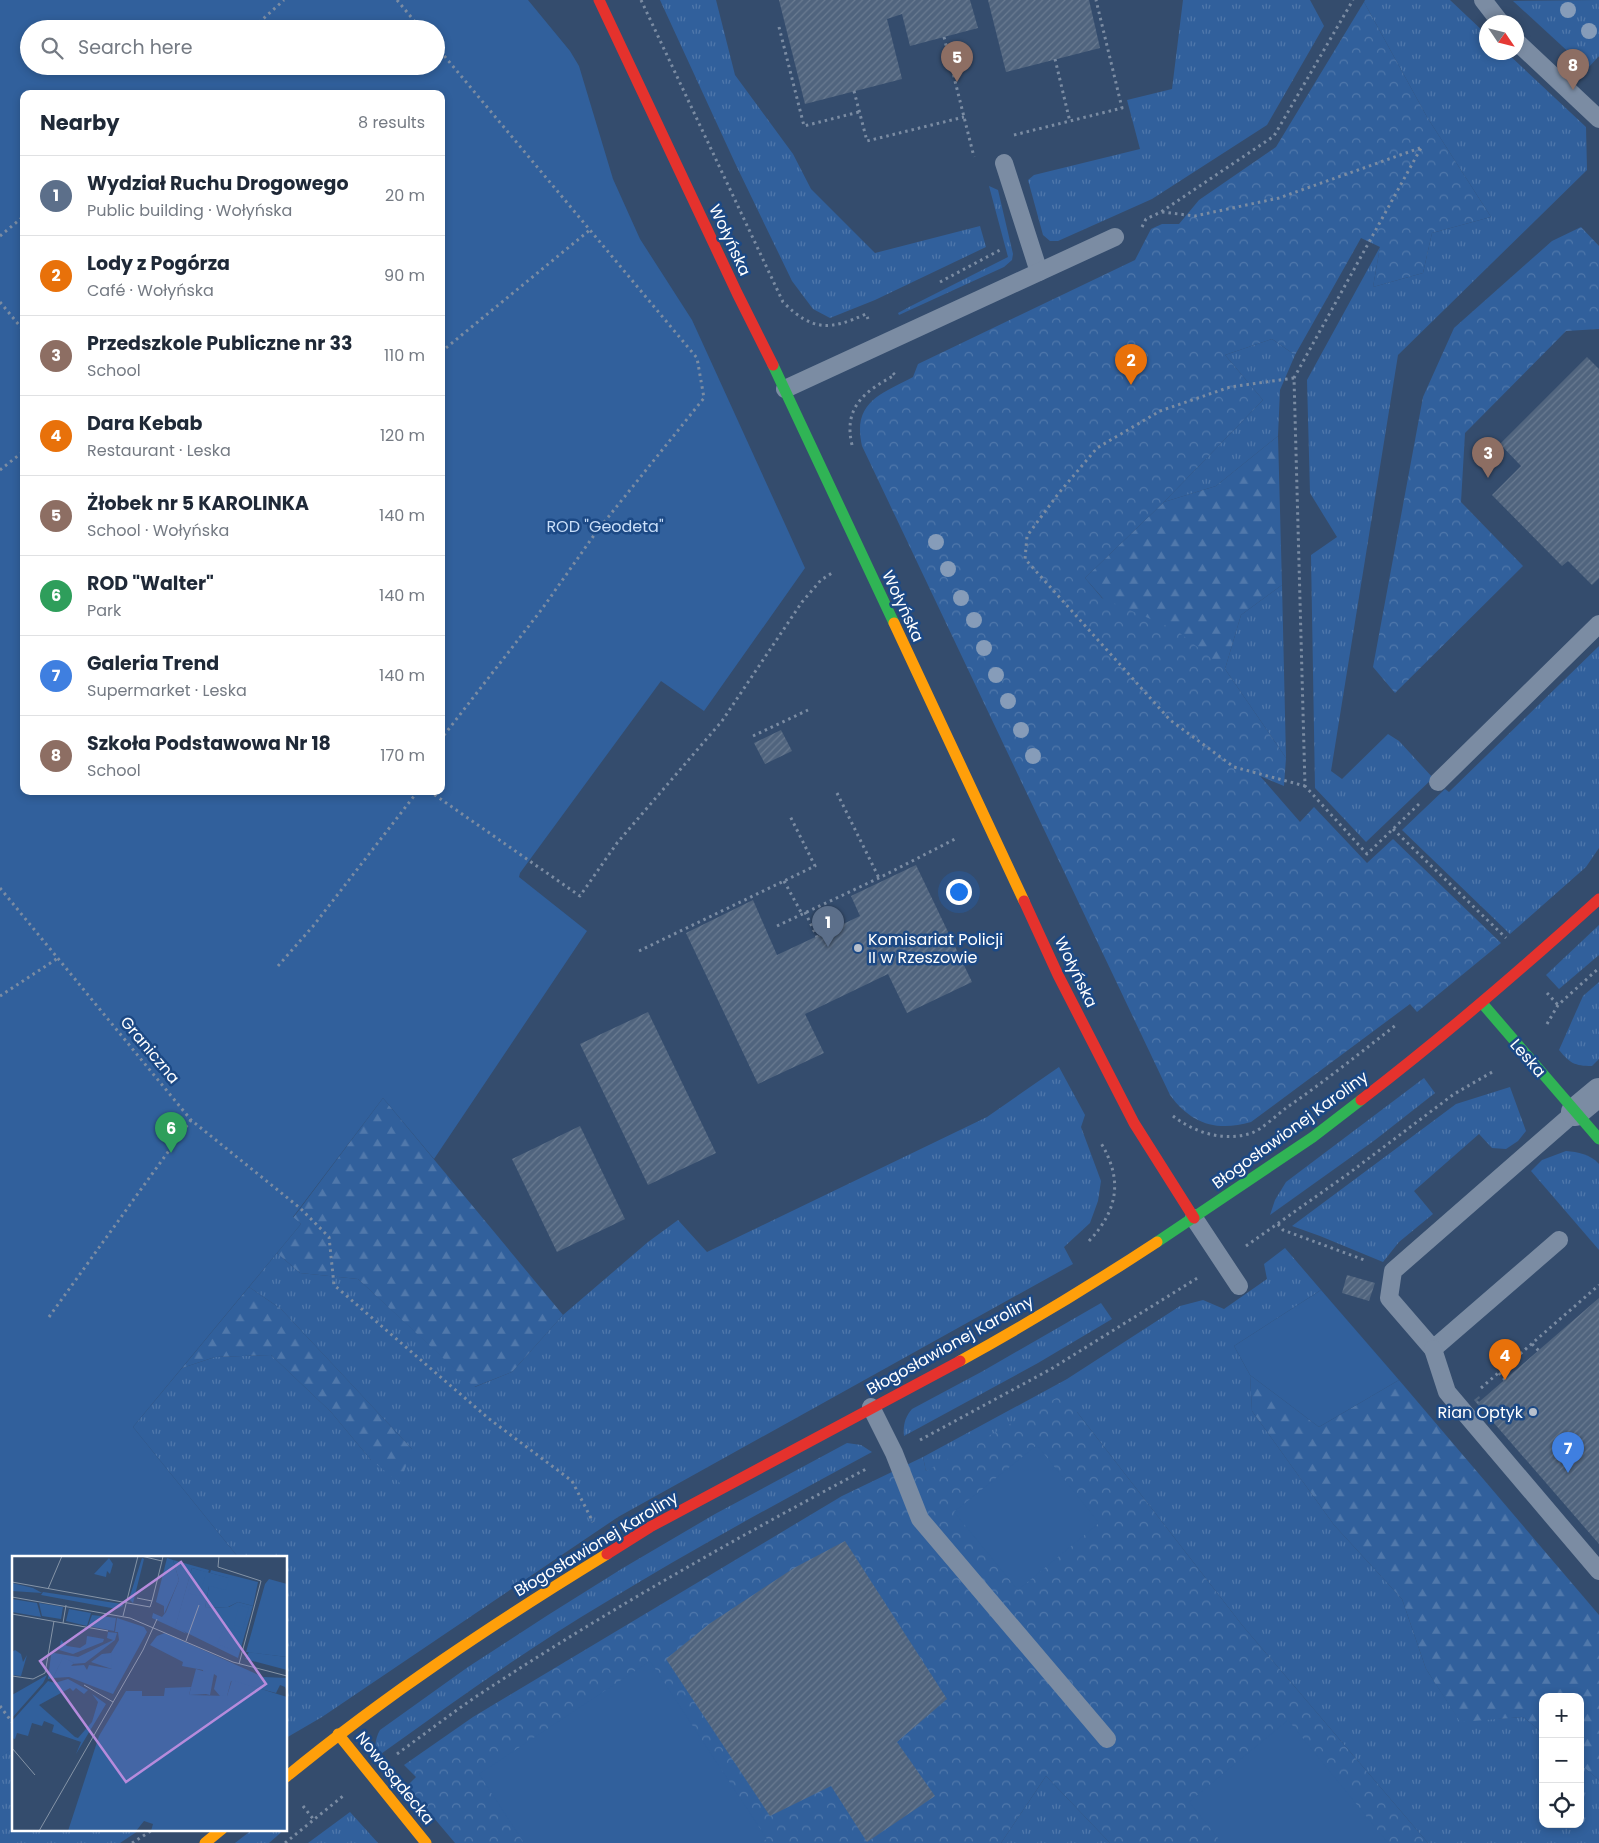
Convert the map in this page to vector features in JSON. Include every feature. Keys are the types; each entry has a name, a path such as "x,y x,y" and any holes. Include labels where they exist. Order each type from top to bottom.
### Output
{"street":[{"name":"Wołyńska","path":"599,0 737,293 785,389 862,558 1058,975 1134,1123 1194,1218"},
{"name":"Błogosławionej Karoliny","path":"288,1775 338,1734 396,1691 609,1552 650,1527 996,1341 1110,1273 1194,1218 1313,1136 1421,1054 1482,1003 1599,899"},
{"name":"Leska","path":"1482,1003 1599,1139"},
{"path":"1576,1112 1599,1092"},
{"name":"Nowosądecka","path":"338,1734 426,1843"},
{"path":"205,1843 221,1830"}],"lane":[{"path":"1484,0 1495,15"},
{"path":"1524,49 1599,119"},
{"path":"1004,163 1039,272"},
{"path":"785,389 1115,238"},
{"path":"1438,782 1599,624"},
{"path":"1576,1112 1393,1271 1389,1298 1433,1349 1447,1392 1599,1571"},
{"path":"1194,1218 1239,1286"},
{"path":"1433,1349 1559,1240"},
{"path":"871,1407 894,1453 920,1519 1107,1739"}],"path":[{"path":"262,20 284,0"},
{"path":"397,0 414,20"},
{"path":"641,0 783,302 795,314 808,322 825,326 842,324 866,314"},
{"path":"1007,137 1122,108 1096,0"},
{"path":"1139,235 1146,219 1161,212 1274,136 1353,0"},
{"path":"779,27 804,126 860,112"},
{"path":"944,37 976,162"},
{"path":"445,57 697,358 704,398 597,531 542,609 445,734"},
{"path":"1055,59 1070,122"},
{"path":"854,91 868,142 964,117"},
{"path":"971,146 980,144"},
{"path":"1161,212 1195,216 1279,198 1421,148 1294,378 1305,786"},
{"path":"0,236 20,219"},
{"path":"445,349 591,229"},
{"path":"965,268 1000,250"},
{"path":"0,302 20,326"},
{"path":"853,452 849,435 850,416 860,398 874,386 895,375"},
{"path":"1294,378 1230,386 1160,411 1097,448 1026,536 1025,559 1170,720 1234,767 1305,786 1367,854 1438,787 1438,782"},
{"path":"0,470 20,454"},
{"path":"435,795 580,896 617,842 722,721 802,602 821,580 862,558"},
{"path":"753,736 808,710"},
{"path":"837,793 878,878"},
{"path":"278,966 314,925 415,795"},
{"path":"639,951 815,866 790,816"},
{"path":"1393,829 1509,942"},
{"path":"777,926 962,836"},
{"path":"784,881 817,937"},
{"name":"Graniczna","path":"0,888 191,1120 300,1208 329,1237 334,1285 488,1418 572,1481 609,1552"},
{"path":"0,996 58,958"},
{"path":"916,1441 1051,1370 1223,1262 1278,1224 1454,1094 1506,1065 1541,1033 1558,1005 1599,968"},
{"path":"1168,1113 1180,1122 1206,1134 1230,1136 1253,1132 1321,1083 1396,1025"},
{"path":"49,1317 191,1120"},
{"path":"1090,1241 1111,1209 1116,1181 1109,1157 1101,1143"},
{"path":"1278,1224 1283,1230 1393,1271"},
{"path":"1459,1407 1598,1287"},
{"path":"1532,1344 1539,1350"},
{"path":"1499,1373 1505,1380"},
{"path":"285,1843 369,1774 472,1699 595,1620 744,1534 873,1465"},
{"path":"0,1706 12,1722"},
{"path":"132,1843 152,1830"}],"green space":[{"name":"ROD \"Geodeta\"","path":"0,0 528,0 570,51 579,66 613,179 640,239 692,320 805,568 704,711 661,681 520,873 519,877 587,931 434,1159 383,1098 293,1217 301,1224 133,1427 237,1556 12,1556 12,1749 0,1758"},
{"path":"660,0 716,0 735,75 793,154 811,189 875,253 980,226 986,247 875,300 830,318 813,309 792,281"},
{"path":"1183,0 1310,0 1324,26 1267,125 1152,199 1058,241 1050,241 1043,235 1028,180 1034,175 1140,149 1127,100 1172,89"},
{"path":"1365,0 1450,0 1479,27 1479,60 1514,60 1586,127 1587,170 1398,355 1331,771 1342,779 1388,734 1399,741 1433,778 1366,842 1315,788 1311,555 1337,537 1310,493 1307,380 1380,247 1373,287 1423,273 1432,233 1491,217 1427,117 1364,2"},
{"path":"1599,0 1599,56 1587,69 1513,1"},
{"path":"1364,2 1427,117 1491,217 1432,233 1423,273 1373,287 1380,247 1361,238 1295,355 1272,339 1225,355 1263,400 1164,502 1085,578 1102,598 1176,630 1225,669 1286,758 1284,786 1260,776 1300,822 1314,807 1367,863 1393,839 1501,943 1417,1012 1410,1004 1251,1122 1239,1125 1216,1125 1196,1119 1178,1105 1170,1095 862,446 861,419 865,409 872,401 913,377 918,364 1135,260 1151,229 1162,224 1179,224 1199,200 1276,147"},
{"path":"989,186 998,190 1013,254 1012,260 1004,267 899,315 898,313 911,306 1008,257"},
{"path":"1581,227 1599,246 1599,329 1566,331 1465,433 1461,502 1523,566 1395,693 1373,667 1423,397 1454,328 1552,241"},
{"path":"1272,339 1295,355 1280,390 1278,436 1216,486 1164,502 1263,400 1225,355"},
{"path":"1278,436 1282,585 1241,615 1225,669 1157,660 1085,578 1164,502 1216,486"},
{"path":"1282,585 1286,758 1225,669 1241,615"},
{"path":"1599,646 1599,848 1586,867 1510,934 1402,830 1445,789 1449,792"},
{"path":"1599,925 1599,955 1559,989 1546,975"},
{"path":"1599,982 1599,1059 1592,1066 1581,1065 1570,1061 1559,1050 1583,996"},
{"path":"1059,1067 1085,1115 1081,1127 1101,1181 1098,1201 1090,1223 1064,1247 1073,1264 618,1517 322,1717 288,1737 288,1556 237,1556 133,1427 182,1368 215,1357 271,1355 331,1412 371,1460 412,1449 281,1309 249,1287 277,1253 300,1273 358,1279 475,1387 512,1372 563,1315 648,1242 678,1220 707,1252 987,1117"},
{"path":"1424,1078 1435,1093 1375,1140 1270,1215 1275,1200 1286,1182"},
{"path":"1510,1087 1526,1131 1518,1141 1506,1149 1492,1148 1479,1134 1414,1191 1433,1214 1399,1242 1383,1262 1292,1226 1456,1104"},
{"path":"383,1098 563,1315 512,1372 474,1387 358,1279 300,1273 277,1253 301,1224 293,1218"},
{"path":"1566,1151 1588,1156 1599,1164 1599,1250 1531,1171 1542,1160"},
{"path":"1285,1248 1321,1290 1234,1346 1250,1375 1252,1411 1334,1525 1402,1599 1426,1669 1460,1721 1523,1717 1539,1730 1539,1828 1584,1828 1584,1767 1599,1780 1599,1843 1428,1843 1242,1625 1077,1412 926,1471 923,1457 1067,1379 1180,1306 1203,1300 1224,1309 1267,1279 1264,1264"},
{"path":"249,1287 281,1309 412,1449 400,1483 371,1460 331,1412 271,1355 215,1357 182,1368"},
{"path":"1321,1290 1399,1380 1319,1427 1250,1375 1234,1346"},
{"path":"1101,1303 1112,1319 1038,1363 904,1436 905,1421 912,1409 983,1371"},
{"path":"1250,1375 1319,1427 1399,1380 1599,1615 1599,1780 1584,1767 1584,1693 1539,1693 1539,1730 1523,1717 1460,1722 1426,1669 1402,1599 1334,1525 1252,1411"},
{"path":"1058,1397 1077,1412 1242,1625 1428,1843 1110,1843 1046,1776 1001,1843 455,1843 407,1786 416,1777 404,1765 473,1717 842,1496 923,1457 926,1471"},
{"path":"847,1443 861,1445 872,1452 705,1544 547,1638 378,1756 376,1743 380,1730 468,1667 623,1568 715,1514"},
{"path":"1037,1445 1099,1523 1018,1590 954,1512"},
{"path":"650,1661 767,1839 760,1843 524,1843 479,1774"},
{"path":"1288,1720 1388,1843 1222,1843 1189,1802"},
{"path":"12,1748 12,1830 140,1830 120,1843 0,1843 0,1757"},
{"path":"1046,1776 1110,1843 1001,1843"},
{"path":"350,1812 378,1843 308,1843"},
{"path":"252,1830 284,1830 269,1843 235,1843"}],"building":[{"path":"779,0 970,0 978,28 910,46 902,14 887,19 902,79 805,104"},
{"path":"988,0 1089,0 1100,48 1006,72"},
{"path":"1587,357 1599,369 1599,578 1592,585 1568,561 1562,566 1492,495 1521,466 1500,444"},
{"path":"781,730 792,751 765,764 754,743"},
{"path":"916,865 972,982 907,1013 888,974 805,1014 824,1053 758,1084 686,933 753,900 777,955 860,916 851,896"},
{"path":"648,1012 716,1153 648,1185 580,1044"},
{"path":"580,1126 625,1219 557,1252 512,1159"},
{"path":"1347,1275 1375,1283 1369,1301 1342,1293"},
{"path":"1599,1298 1599,1544 1474,1400 1479,1396 1480,1398 1477,1400 1479,1402"},
{"path":"845,1541 947,1699 897,1742 935,1796 867,1842 831,1786 770,1816 666,1659 709,1624 794,1568"}],"traffic: fast":[{"path":"773,365 894,623"},
{"path":"1482,1003 1599,1139"},
{"path":"1157,1242 1313,1137 1361,1100"}],"traffic: slow":[{"path":"894,623 1024,901"},
{"path":"960,1361 1060,1303 1157,1242"},
{"path":"288,1775 324,1746 443,1660 607,1554"},
{"path":"338,1734 426,1843"},
{"path":"205,1843 221,1830"}],"traffic: jam":[{"path":"599,0 737,293 773,365"},
{"path":"1361,1100 1482,1002 1599,899"},
{"path":"1024,901 1058,975 1134,1123 1194,1218"},
{"path":"607,1554 650,1527 960,1361"}],"place":[{"name":"Żłobek nr 5 KAROLINKA","path":"957,82"},
{"name":"Szkoła Podstawowa Nr 18","path":"1573,90"},
{"name":"Lody z Pogórza","path":"1131,385"},
{"name":"Przedszkole Publiczne nr 33","path":"1488,478"},
{"name":"Wydział Ruchu Drogowego","path":"828,947"},
{"name":"Komisariat Policji II w Rzeszowie","path":"858,948"},
{"name":"ROD \"Walter\"","path":"171,1153"},
{"name":"Dara Kebab","path":"1505,1380"},
{"name":"Rian Optyk","path":"1533,1412"},
{"name":"Galeria Trend","path":"1568,1473"}]}
